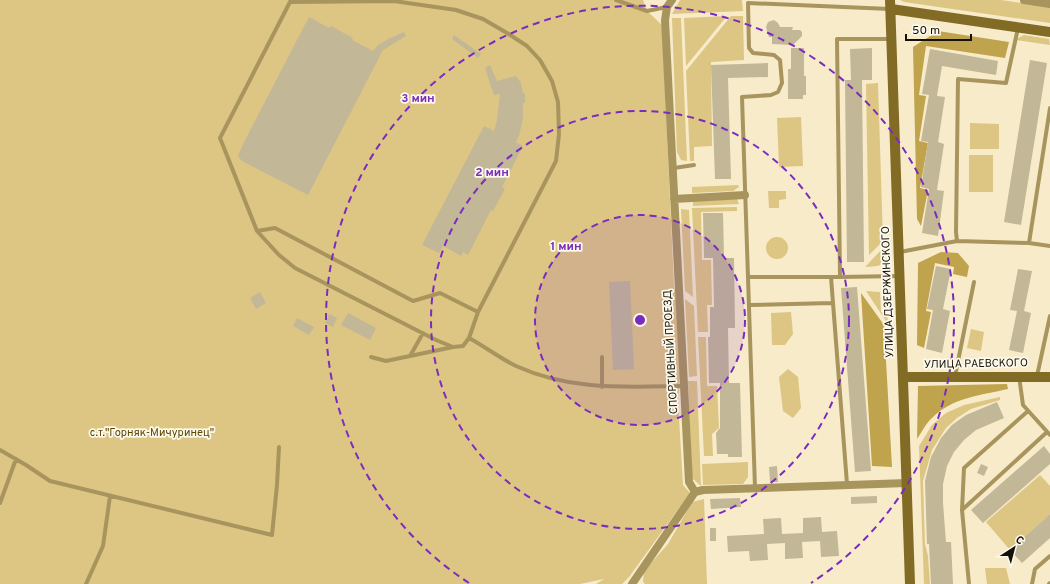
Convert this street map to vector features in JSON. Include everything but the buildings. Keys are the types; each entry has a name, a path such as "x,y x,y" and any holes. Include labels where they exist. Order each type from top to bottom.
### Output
{"main road":[{"path":"890,4 1018,28 1050,32"},
{"name":"УЛИЦА ДЗЕРЖИНСКОГО","path":"890,4 910,584"},
{"name":"УЛИЦА РАЕВСКОГО","path":"903,377 1050,377"}],"street":[{"path":"1024,0 1050,4"},
{"name":"СПОРТИВНЫЙ ПРОЕЗД","path":"669,4 665,20 674,168 674,198 683,386 689,482 695,492"},
{"path":"674,198 745,195"},
{"path":"632,584 637,580 695,492 703,490 907,483"}],"lane":[{"path":"616,0 647,11 669,4"},
{"path":"371,357 386,361 463,346 469,338 478,312 556,161 559,134 558,102 552,81 545,68 527,46 483,19 456,10 394,1 291,1 220,138 257,231 279,255 295,268 453,347"},
{"path":"755,488 742,97 770,95 778,92 782,83 780,60 774,55 753,54 749,48 748,3 890,4"},
{"path":"957,241 958,79 1006,83 1018,28"},
{"path":"840,277 837,39 892,39"},
{"path":"1029,243 1050,108"},
{"path":"674,168 694,165"},
{"path":"257,231 275,228 413,301 440,293 478,312"},
{"path":"899,252 957,241 1029,243 1050,246"},
{"path":"748,277 900,276"},
{"path":"831,277 847,484"},
{"path":"955,377 974,282"},
{"path":"749,305 832,303"},
{"path":"1037,376 1050,316"},
{"path":"410,356 423,333"},
{"path":"469,338 515,365 543,377 602,387 683,386"},
{"path":"602,357 602,387"},
{"path":"962,510 1048,434 1023,405 1019,376"},
{"path":"969,584 962,510 964,468 1028,411"},
{"path":"0,450 50,481 272,535 279,448"},
{"path":"0,503 16,459"},
{"path":"86,584 103,546 110,496"},
{"path":"1032,584 1035,569 1050,556"}],"green space":[{"name":"с.т.\"Горняк-Мичуринец\"","path":"0,0 643,0 647,11 662,25 674,286 680,374 678,401 683,485 690,493 629,577 622,584 596,584 604,579 580,584 0,584"},
{"path":"680,0 742,0 743,11 672,14"},
{"path":"900,0 1001,0 1050,7 1050,23 904,2"},
{"path":"727,16 686,66 684,18"},
{"path":"731,16 743,16 744,60 711,62 712,146 694,147 694,161 690,161 686,71"},
{"path":"672,18 681,18 687,161 681,160 677,152"},
{"path":"1024,35 1049,39 1050,45 1016,40"},
{"path":"878,83 883,241 869,255 866,84"},
{"path":"801,117 803,166 779,167 777,118"},
{"path":"970,123 999,124 999,149 970,149"},
{"path":"969,155 993,155 993,192 969,192"},
{"path":"738,185 739,187 733,191 692,193 692,187"},
{"path":"768,191 786,191 786,199 779,200 779,208 769,208"},
{"path":"737,199 739,204 693,206 693,200"},
{"path":"737,207 737,211 701,212 702,260 711,260 712,305 707,305 708,332 698,332 692,208"},
{"path":"681,209 689,210 693,297 685,291"},
{"path":"777,237 785,240 788,248 785,256 777,259 769,256 766,248 769,240"},
{"path":"884,247 884,258 882,264 865,267"},
{"path":"866,291 880,292 881,312 887,313 888,324"},
{"path":"685,299 694,306 697,376 689,377"},
{"path":"791,312 793,334 785,345 772,345 771,313"},
{"path":"971,329 984,332 981,351 967,348"},
{"path":"698,337 706,337 707,386 717,386 719,428 712,434 713,456 704,456"},
{"path":"788,369 798,377 801,408 793,418 783,411 779,377"},
{"path":"688,381 697,381 701,486 693,479 692,475"},
{"path":"1000,397 1000,400 971,409 957,418 946,428 932,450 923,481 925,544 928,556 930,584 924,584 919,446 932,425 946,413 964,405"},
{"path":"748,462 748,477 743,484 703,485 702,464"},
{"path":"1040,475 1050,486 1050,514 1010,550 986,522"},
{"path":"704,499 707,584 645,584 643,582 644,571 668,544 692,502"},
{"path":"985,568 1006,568 1010,584 987,584"}],"shaded area":[{"path":"938,31 1009,42 1005,58 926,46 919,95 926,96 919,141 928,143 920,188 928,190 921,226 917,219 913,47"},
{"path":"941,252 958,253 969,266 967,277 953,274 954,267 935,263 926,311 931,312 924,348 917,345 918,263"},
{"path":"861,293 884,325 892,467 872,466"},
{"path":"1007,384 1008,389 967,398 948,406 930,420 917,439 918,386"}]}
